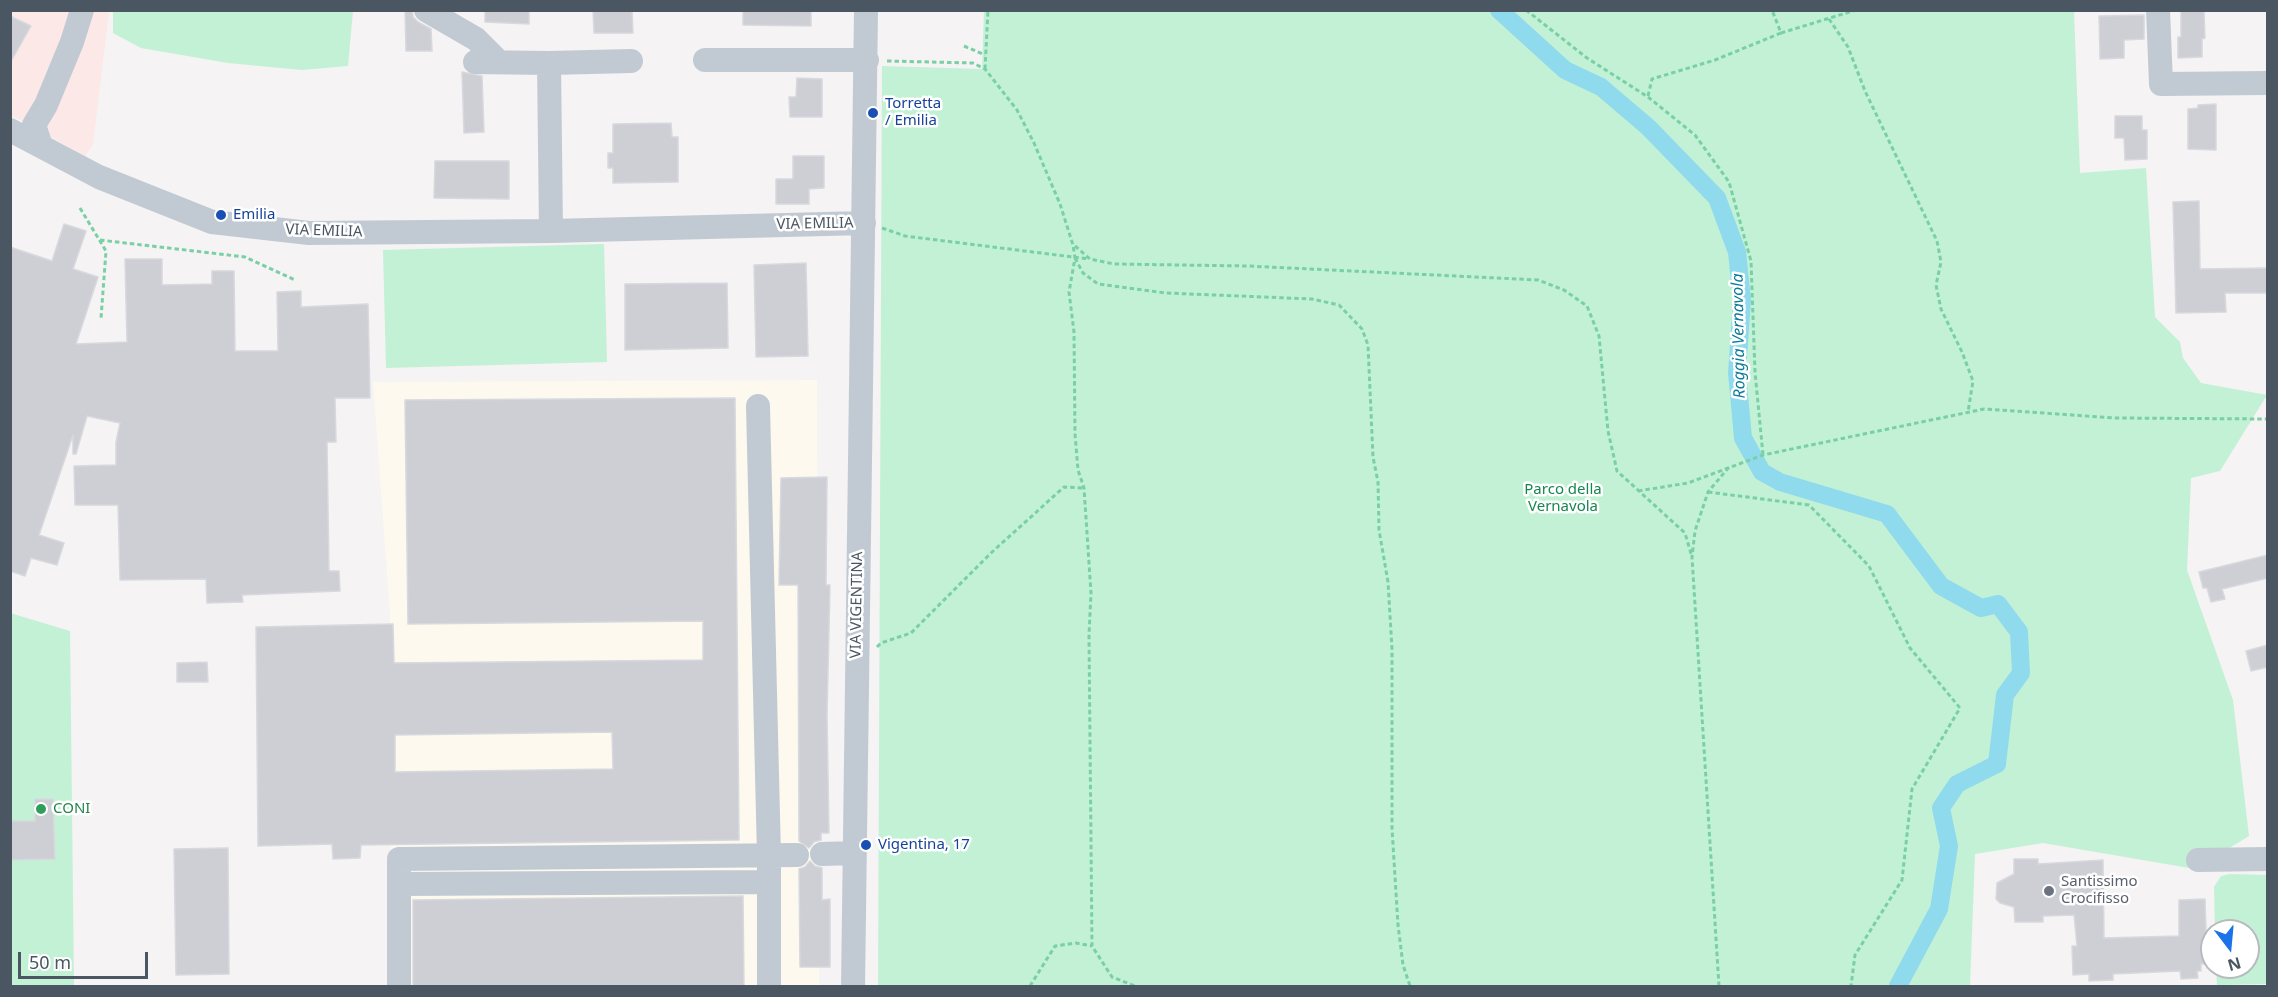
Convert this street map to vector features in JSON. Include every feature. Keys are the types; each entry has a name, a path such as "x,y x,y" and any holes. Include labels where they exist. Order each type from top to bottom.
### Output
{"street":[{"path":"41,146 34,125 46,105 72,42 82,10"},
{"path":"426,10 476,39 487,62 631,61"},
{"name":"VIA VIGENTINA","path":"852,987 854,853 875,226 877,61 866,10"},
{"path":"2158,10 2161,84 2268,83"},
{"path":"705,60 877,61"},
{"path":"549,63 551,231"},
{"name":"VIA EMILIA","path":"10,130 99,177 212,222 309,233 875,226"},
{"path":"758,406 769,856 769,987"},
{"path":"822,854 854,853"},
{"path":"399,987 399,859 797,855"},
{"path":"2198,860 2268,859"},
{"path":"399,884 769,882"}],"path":[{"path":"985,69 988,10"},
{"path":"1526,10 1587,58 1648,96 1695,135 1729,182 1751,261 1755,372 1763,454"},
{"path":"1772,10 1781,33"},
{"path":"1648,96 1652,79 1715,60 1781,33 1856,10"},
{"path":"1829,19 1848,47 1865,91 1937,241 1941,261 1936,285 1941,309 1973,381 1968,412"},
{"path":"964,46 986,55"},
{"path":"877,61 973,63 985,69 1017,110 1034,143 1060,204 1073,245 1075,258 1069,292 1074,332 1075,434 1078,470 1084,488 1091,593 1089,635 1092,946 1112,977 1135,987"},
{"path":"80,208 106,251 101,318"},
{"path":"875,226 905,236 1114,264 1248,266 1538,280 1564,290 1587,306 1599,336 1608,431 1617,471 1685,533 1692,556"},
{"path":"100,240 245,257 296,280"},
{"path":"1073,245 1090,259"},
{"path":"1075,258 1083,273 1098,284 1166,293 1312,299 1339,304 1362,329 1368,345 1373,457 1378,482 1379,530 1388,582 1392,649 1392,828 1398,925 1403,965 1410,987"},
{"path":"1637,491 1688,483 1763,454 1984,409 2116,418 2268,418"},
{"path":"1719,987 1692,556 1695,531 1708,492 1730,466"},
{"path":"872,653 881,643 911,633 991,554 1064,487 1084,488"},
{"path":"1708,492 1809,505 1869,566 1910,648 1960,708 1912,789 1902,880 1855,955 1851,987"},
{"path":"1030,987 1055,946 1076,943 1092,946"}],"shaded area":[{"path":"11,11 109,11 93,144 85,156 11,115"},
{"path":"817,380 819,986 391,986 390,614 373,382"}],"green space":[{"name":"Parco della Vernavola","path":"984,10 2074,11 2080,173 2146,168 2155,317 2180,342 2183,358 2201,383 2267,395 2220,471 2191,478 2187,570 2233,700 2249,836 2195,869 2043,843 1975,854 1970,986 878,986 882,66 982,69"},
{"path":"113,11 353,11 348,66 302,70 228,63 141,48 113,33"},
{"path":"604,244 607,362 386,368 383,250"},
{"name":"CONI","path":"10,613 70,631 74,986 11,986"},
{"path":"2230,874 2267,875 2267,984 2217,985 2217,979 2260,979 2260,919 2215,919 2214,887 2221,876"}],"building":[{"path":"405,10 412,10 413,17 418,22 431,29 432,51 406,51"},
{"path":"485,10 529,10 529,24 485,22"},
{"path":"593,10 632,10 633,33 594,33"},
{"path":"743,10 811,10 811,26 743,25"},
{"path":"2181,10 2204,10 2205,38 2202,39 2202,57 2178,58"},
{"path":"2144,15 2144,39 2124,40 2124,58 2100,59 2099,16"},
{"path":"10,16 31,26 10,63"},
{"path":"462,72 482,76 484,132 464,133"},
{"path":"797,78 822,79 822,117 790,117 789,97 796,97"},
{"path":"2216,104 2216,150 2188,149 2188,109 2198,108 2198,105"},
{"path":"2115,116 2142,116 2142,130 2147,130 2147,159 2125,160 2124,138 2115,138"},
{"path":"671,123 672,137 678,137 678,182 613,183 613,168 608,168 608,153 613,153 613,124"},
{"path":"793,156 824,156 824,188 809,189 809,204 776,204 776,179 793,179"},
{"path":"435,161 509,161 509,199 434,198"},
{"path":"2199,201 2200,269 2268,268 2268,293 2225,293 2226,312 2176,313 2173,202"},
{"path":"64,224 86,231 73,269 98,277 76,344 127,342 125,259 162,259 162,285 212,284 212,271 234,271 235,351 278,351 277,292 301,291 301,307 368,304 370,398 335,398 336,442 327,442 329,571 339,571 340,591 242,595 243,602 207,603 206,579 120,580 118,505 75,505 74,466 116,465 116,442 120,423 87,416 76,454 73,454 73,435 39,535 64,543 57,565 31,558 25,576 10,571 10,247 52,261"},
{"path":"806,263 808,356 756,357 754,265"},
{"path":"727,283 728,348 625,350 625,284"},
{"path":"735,398 739,840 361,845 360,858 333,859 332,844 258,846 256,627 393,624 394,663 703,660 703,621 408,624 405,400","holes":["612,732 613,769 395,772 395,735"]},
{"path":"827,477 826,585 830,585 827,715 829,833 821,833 821,840 814,842 809,848 799,841 798,585 779,585 781,478"},
{"path":"2268,555 2268,578 2222,589 2225,599 2211,602 2207,588 2203,588 2199,572"},
{"path":"2268,645 2268,667 2251,671 2246,651"},
{"path":"207,662 208,682 177,682 177,663"},
{"path":"35,799 53,799 55,859 10,860 10,821 35,821"},
{"path":"228,848 229,974 176,975 174,849"},
{"path":"2014,859 2038,859 2038,864 2103,860 2104,938 2179,936 2179,900 2205,899 2206,919 2200,919 2198,978 2181,979 2180,971 2113,974 2113,980 2089,981 2089,974 2073,975 2072,946 2077,946 2074,915 2043,916 2043,922 2015,922 2014,907 2000,903 1996,899 1997,883 2014,874"},
{"path":"810,861 822,868 822,900 830,899 830,967 800,967 799,869 805,867"},
{"path":"743,896 744,987 413,987 413,900"}],"waterway":[{"name":"Roggia Vernavola","path":"1499,10 1565,70 1601,87 1648,127 1717,198 1737,252 1742,300 1737,373 1743,438 1762,472 1780,482 1887,514 1941,586 1981,608 1998,604 2019,632 2021,673 2005,695 1997,764 1957,784 1941,808 1949,846 1939,909 1898,986"}],"place":[{"name":"Torretta / Emilia","path":"873,113"},
{"name":"Emilia","path":"221,215"},
{"name":"CONI","path":"41,809"},
{"name":"Vigentina, 17","path":"866,845"},
{"name":"Santissimo Crocifisso","path":"2049,891"}]}
